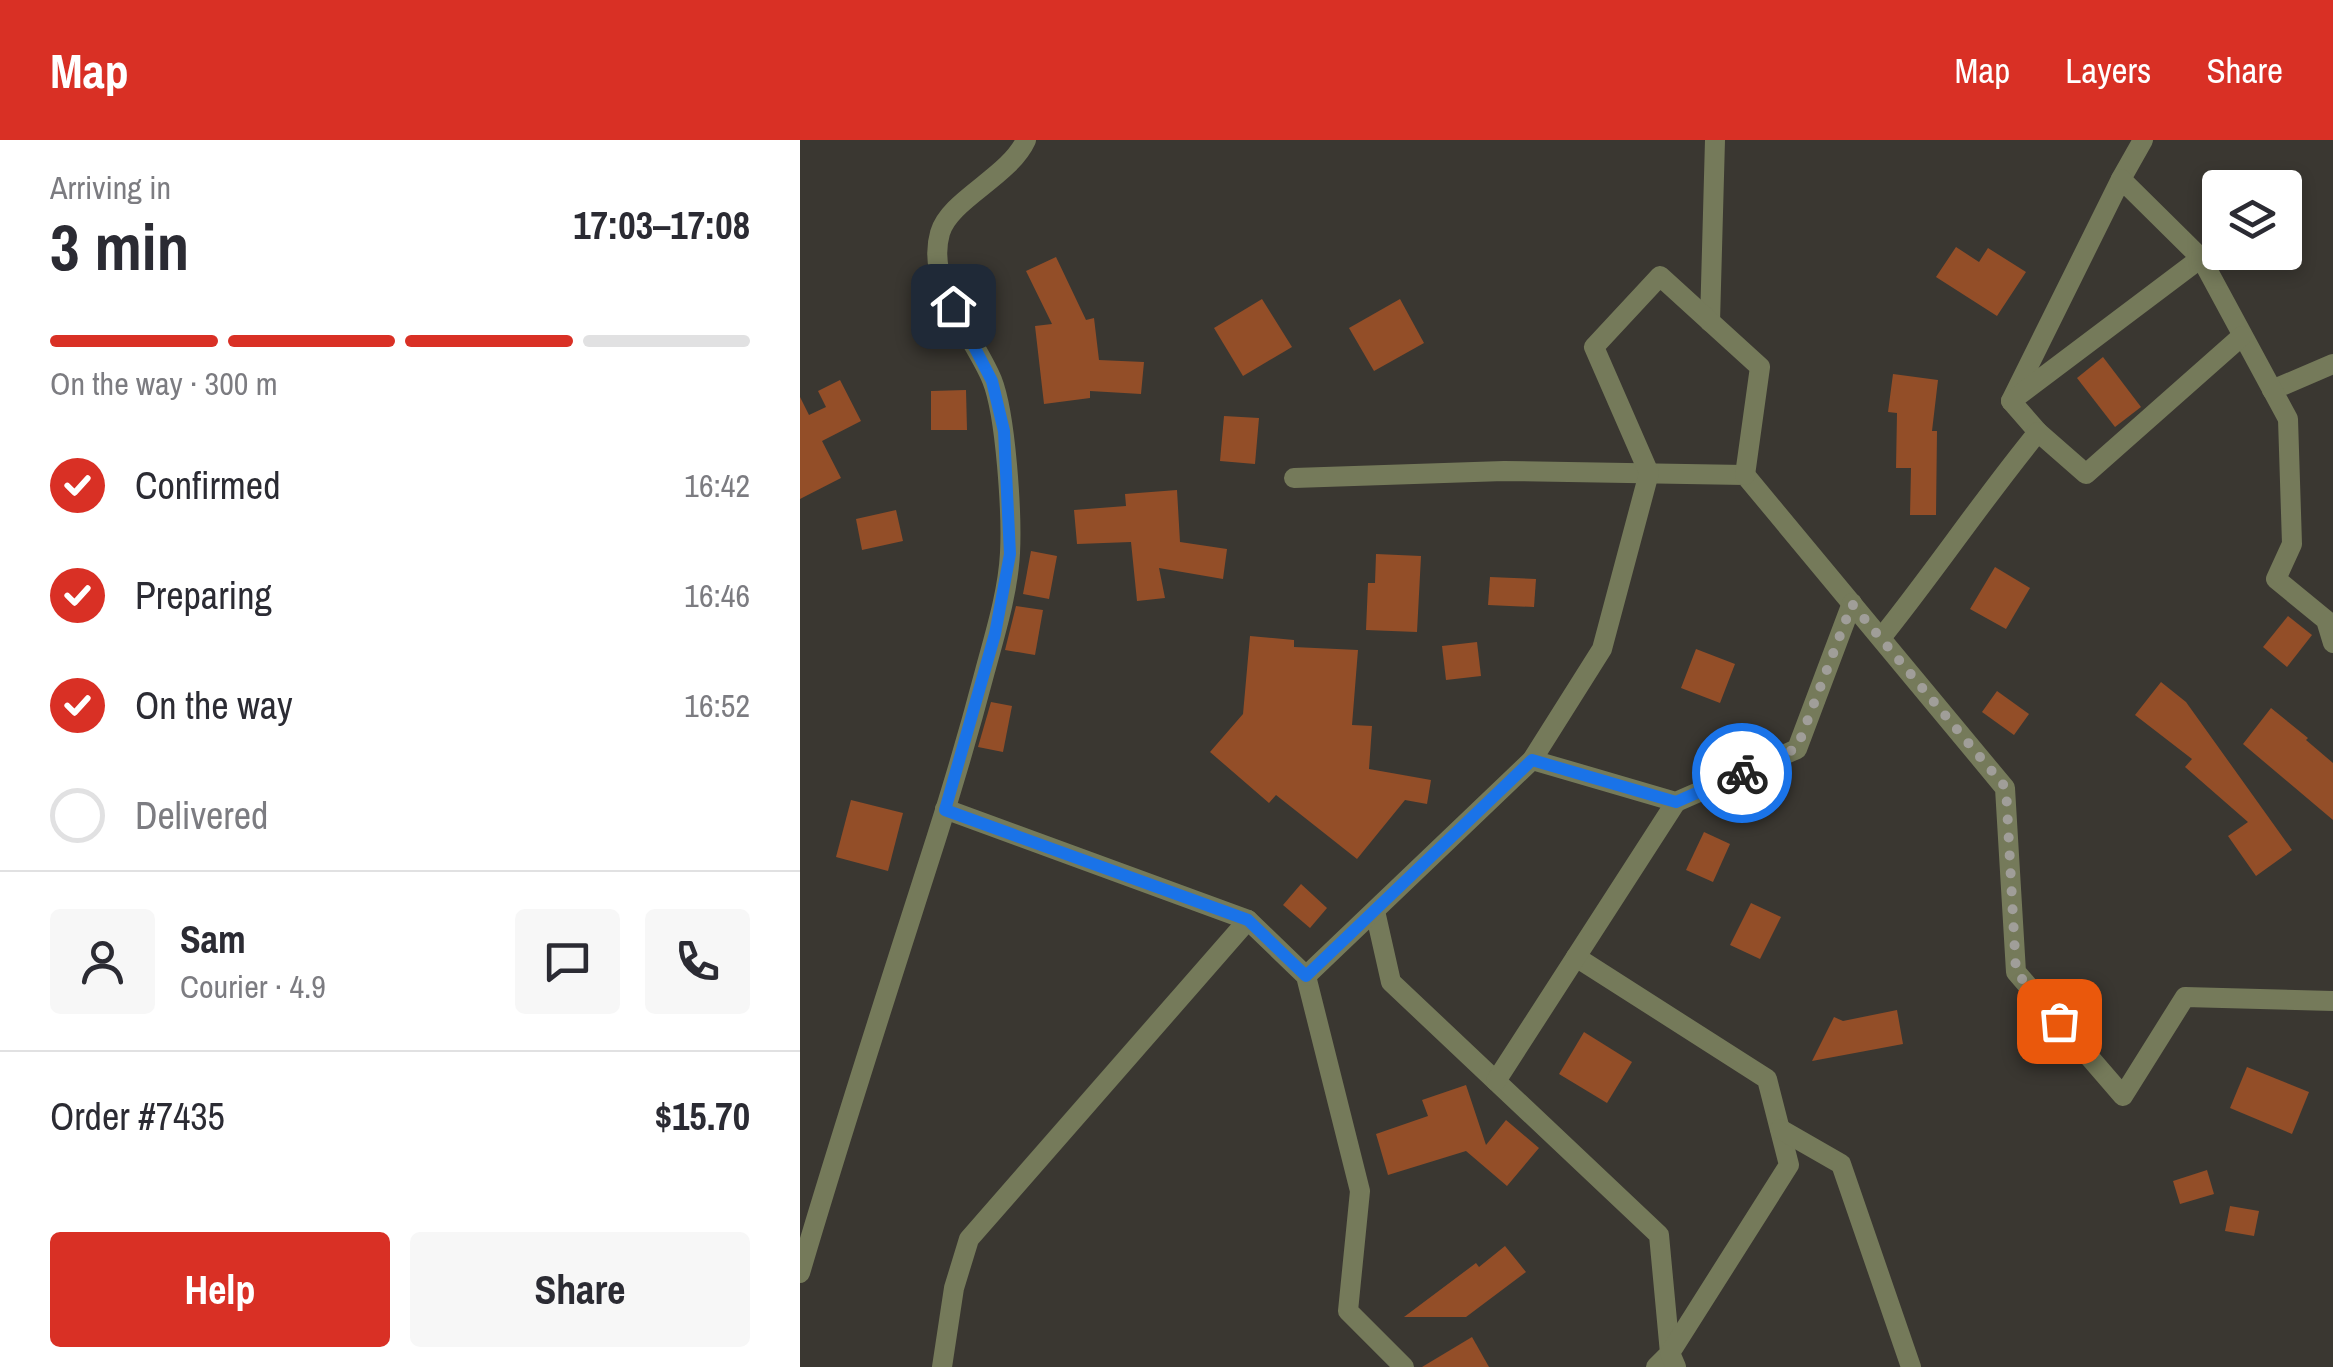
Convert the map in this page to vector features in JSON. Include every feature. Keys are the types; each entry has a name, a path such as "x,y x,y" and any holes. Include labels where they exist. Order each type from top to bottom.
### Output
{"street":[{"path":"800,1273 945,810 995,634 1010,554 1004,431 992,381 941,274 937,255 940,231 953,211 987,185 1026,140"},
{"path":"1710,322 1715,140"},
{"path":"2011,401 2143,140"},
{"path":"2121,179 2201,258 2288,419 2292,544 2276,579 2326,620 2333,643"},
{"path":"2011,401 2201,258"},
{"path":"1306,976 1532,760 1602,648 1649,473 1594,347 1660,276 1760,367 1745,475 2006,788 2016,972 2123,1096 2185,997 2333,1001"},
{"path":"2011,401 2038,432 2086,474 2242,336"},
{"path":"2272,390 2333,364"},
{"path":"1881,638 2038,432"},
{"path":"1294,478 1504,471 1745,475"},
{"path":"1496,1081 1676,802 1797,748 1852,604"},
{"path":"1532,760 1676,802"},
{"path":"945,810 1248,920 1306,976 1360,1191 1348,1311 1404,1367"},
{"path":"1375,911 1391,982 1659,1236 1667,1362"},
{"path":"942,1367 954,1288 970,1240 1248,920"},
{"path":"1576,957 1766,1079 1789,1166 1667,1362"},
{"path":"1780,1129 1841,1164 1911,1367"}],"building":[{"path":"1956,247 1979,262 1988,248 2026,272 1997,316 1936,277"},
{"path":"1056,257 1086,320 1094,318 1099,360 1144,362 1141,394 1090,391 1090,398 1044,404 1035,326 1052,324 1026,271"},
{"path":"1262,299 1292,347 1243,376 1214,328"},
{"path":"1400,299 1424,343 1374,371 1349,328"},
{"path":"2103,357 2141,407 2115,427 2077,378"},
{"path":"1893,374 1938,380 1932,431 1937,431 1936,515 1910,515 1911,468 1896,468 1897,413 1888,412"},
{"path":"840,380 861,421 822,441 841,478 800,499 800,397 809,415 826,407 818,391"},
{"path":"966,390 967,430 931,430 931,391"},
{"path":"1224,416 1259,418 1255,464 1220,461"},
{"path":"1177,490 1180,542 1227,549 1223,579 1159,568 1165,598 1137,601 1131,542 1077,544 1074,510 1126,506 1125,494"},
{"path":"896,510 903,541 862,550 856,519"},
{"path":"1031,551 1057,556 1049,599 1023,594"},
{"path":"1376,554 1421,556 1417,632 1366,630 1368,583 1375,583"},
{"path":"1995,567 2030,588 2006,629 1970,609"},
{"path":"1490,577 1536,579 1534,607 1488,605"},
{"path":"1016,606 1043,610 1035,655 1005,650"},
{"path":"2288,616 2312,635 2287,667 2263,647"},
{"path":"1250,636 1294,640 1294,647 1358,650 1352,725 1372,726 1369,769 1431,780 1427,804 1405,800 1357,859 1276,795 1269,803 1210,752 1243,714"},
{"path":"1477,642 1481,676 1446,680 1442,646"},
{"path":"1696,649 1735,664 1720,703 1681,688"},
{"path":"2161,682 2186,702 2292,850 2256,876 2228,836 2248,822 2185,767 2192,759 2135,715"},
{"path":"1997,691 2029,714 2014,735 1982,712"},
{"path":"991,702 1012,706 1003,752 978,747"},
{"path":"2271,708 2333,763 2333,820 2243,744"},
{"path":"851,800 903,813 888,871 836,857"},
{"path":"1704,832 1730,844 1713,882 1686,870"},
{"path":"1301,884 1327,908 1310,928 1283,905"},
{"path":"1751,903 1781,917 1760,959 1730,945"},
{"path":"1897,1010 1903,1044 1812,1061 1834,1017 1843,1021"},
{"path":"1584,1032 1632,1062 1607,1103 1559,1074"},
{"path":"2247,1067 2309,1092 2292,1134 2230,1108"},
{"path":"1466,1085 1486,1145 1506,1120 1539,1148 1507,1186 1466,1151 1388,1175 1376,1134 1428,1116 1422,1100"},
{"path":"2207,1170 2214,1194 2180,1204 2173,1181"},
{"path":"2230,1206 2259,1211 2254,1236 2225,1231"},
{"path":"1505,1246 1526,1272 1466,1317 1404,1317 1476,1263 1479,1267"},
{"path":"1472,1337 1489,1367 1422,1367"}],"way so far":[{"path":"1742,773 1797,748 1852,604 2006,788 2016,972 2059,1021"}],"route":[{"path":"953,306 992,381 1004,431 1010,554 995,634 945,810 1248,920 1306,976 1532,760 1676,802 1742,773"}]}
